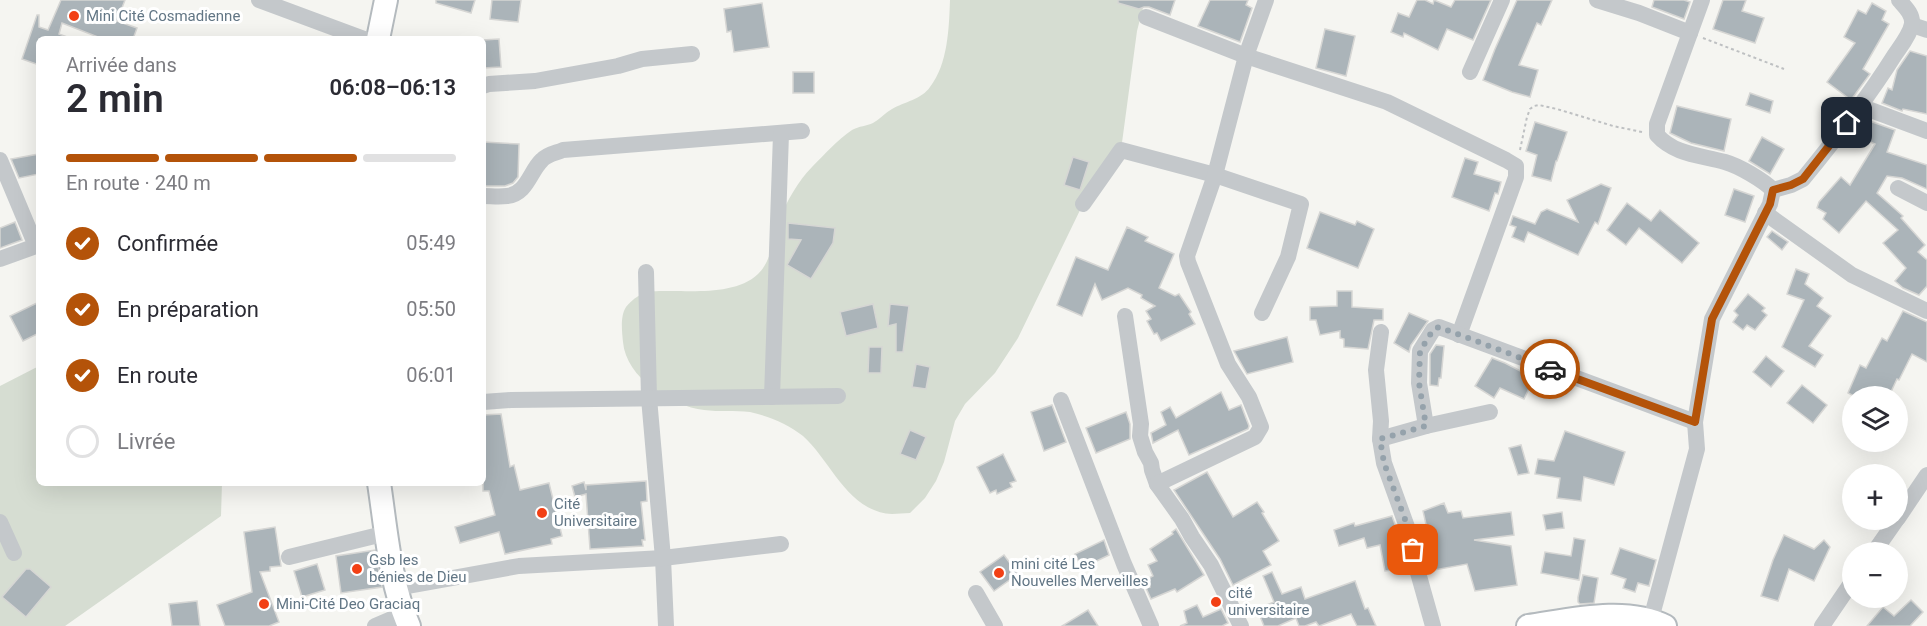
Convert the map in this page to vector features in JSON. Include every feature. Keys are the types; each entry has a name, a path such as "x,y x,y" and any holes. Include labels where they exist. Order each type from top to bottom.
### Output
{"street":[{"path":"259,0 356,36"},
{"path":"379,36 386,0"},
{"path":"1156,484 1255,437 1261,427 1249,397 1228,364 1187,256 1215,176 1246,56 1266,0"},
{"path":"1470,72 1502,0"},
{"path":"1597,0 1690,33"},
{"path":"1702,0 1657,124 1657,135 1664,143 1676,150 1727,163 1766,183 1773,190"},
{"path":"1773,190 1803,179 1860,106 1905,39 1919,27 1899,0"},
{"path":"1146,17 1246,56 1387,102 1516,166 1516,177 1459,335"},
{"path":"486,85 534,81 618,66 642,59 692,54"},
{"path":"1860,106 1927,131"},
{"path":"486,196 507,196 522,190 542,160 564,150 802,131"},
{"path":"772,397 781,134"},
{"path":"1083,204 1121,150 1215,176 1301,204 1288,257 1262,313"},
{"path":"0,160 36,241"},
{"path":"1898,188 1927,203"},
{"path":"1528,626 1605,615 1658,622 1697,449 1695,422 1712,319 1770,204 1773,190"},
{"path":"1765,213 1852,275 1927,311"},
{"path":"0,259 36,246"},
{"path":"646,272 649,398 663,558 666,626"},
{"path":"1125,316 1139,413 1140,436 1151,463 1156,484 1182,519 1211,565 1241,626"},
{"path":"1426,426 1419,383 1420,351 1439,327 1695,422"},
{"path":"1381,332 1376,370 1381,421 1380,439 1384,463 1412,538 1415,562 1433,626"},
{"path":"486,402 838,396"},
{"path":"1061,400 1124,564 1151,626"},
{"path":"1380,439 1490,412"},
{"path":"1908,502 1927,475"},
{"path":"375,626 406,620 397,588 379,486"},
{"path":"0,522 14,553"},
{"path":"289,557 387,533"},
{"path":"397,588 519,566 663,558 781,544"},
{"path":"976,593 995,626"},
{"path":"1822,626 1842,597"}],"path":[{"path":"1690,33 1784,69"},
{"path":"1516,166 1527,117 1534,105 1657,135"}],"shaded area":[{"path":"950,0 1145,0 1137,31 1121,150 1083,204 1018,338 995,373 965,404 955,421 944,462 936,481 925,498 910,513 892,514 877,511 852,495 813,446 803,436 784,424 750,412 710,411 691,407 678,403 652,388 632,367 626,355 622,319 626,307 643,293 717,290 739,285 758,274 769,256 779,220 807,173 852,130 873,123 892,109 922,95 930,87 941,68 944,57"},
{"path":"36,368 36,486 222,486 221,516 65,626 0,626 0,386"}],"building":[{"path":"61,0 125,0 117,21 137,28 134,36 95,36 62,23 59,34 64,36 36,36 36,64 22,59 37,15 39,15 39,27 48,30"},
{"path":"436,0 475,0 471,13 436,3"},
{"path":"492,0 521,0 518,22 490,19"},
{"path":"1118,0 1175,0 1170,15 1149,7 1139,9 1118,3"},
{"path":"1210,0 1248,0 1246,5 1252,8 1240,42 1198,26"},
{"path":"1417,0 1425,0 1433,4 1434,0 1451,7 1455,0 1491,0 1473,40 1447,29 1438,50 1404,33 1403,37 1391,32 1398,13 1409,17"},
{"path":"1517,0 1552,0 1541,25 1537,23 1519,65 1538,70 1530,97 1483,80"},
{"path":"1654,0 1690,2 1684,19 1652,7"},
{"path":"1723,0 1746,0 1742,11 1764,18 1755,43 1713,29"},
{"path":"762,3 769,47 734,52 731,31 727,32 724,9"},
{"path":"1872,3 1886,11 1882,20 1889,24 1863,69 1870,74 1851,100 1827,82 1855,43 1844,37 1858,10 1866,14"},
{"path":"1325,29 1355,36 1346,76 1316,68"},
{"path":"499,39 501,67 486,68 486,40"},
{"path":"1910,51 1927,56 1927,114 1903,109 1902,111 1882,103 1888,88 1892,90 1897,70"},
{"path":"793,72 814,72 814,93 793,93"},
{"path":"1750,93 1773,101 1770,113 1746,105"},
{"path":"1677,106 1731,119 1724,151 1691,143 1670,133"},
{"path":"1864,119 1895,130 1887,152 1927,165 1927,189 1902,178 1887,176 1877,193 1903,216 1901,218 1925,245 1918,252 1927,260 1927,286 1919,295 1903,288 1895,281 1906,268 1883,243 1898,230 1866,201 1839,233 1823,219 1826,213 1817,208 1819,202 1841,177 1850,185 1875,144 1852,134"},
{"path":"1535,122 1567,132 1551,181 1532,176 1537,155 1526,151"},
{"path":"1762,137 1784,149 1770,174 1749,161"},
{"path":"486,142 519,144 518,177 513,183 505,186 486,186"},
{"path":"36,155 36,175 19,178 11,159"},
{"path":"1073,157 1089,162 1080,190 1064,185"},
{"path":"1465,158 1478,162 1474,174 1501,182 1498,194 1495,193 1489,211 1452,197"},
{"path":"1601,184 1611,188 1598,224 1595,222 1578,255 1528,232 1524,242 1512,237 1516,227 1510,225 1513,216 1535,224 1541,212 1547,209 1578,222 1567,200"},
{"path":"1734,189 1754,196 1745,222 1725,215"},
{"path":"1627,203 1651,221 1660,210 1699,243 1682,263 1639,228 1626,245 1607,230"},
{"path":"1320,212 1355,225 1357,221 1374,229 1358,268 1307,248"},
{"path":"15,222 22,240 0,248 0,228"},
{"path":"788,223 835,228 833,243 811,279 787,265 801,240 788,239"},
{"path":"1127,227 1148,237 1145,241 1174,254 1159,288 1175,296 1179,294 1191,312 1189,314 1195,324 1161,341 1147,321 1151,319 1146,311 1155,306 1141,298 1142,295 1128,288 1102,300 1095,284 1082,316 1057,305 1076,257 1108,270"},
{"path":"1772,231 1788,242 1782,250 1767,237"},
{"path":"1796,269 1809,274 1805,284 1823,298 1817,306 1831,316 1809,346 1823,355 1815,367 1782,347 1804,300 1787,294"},
{"path":"1337,291 1352,291 1352,307 1383,309 1383,320 1374,320 1368,349 1344,347 1344,339 1340,338 1340,331 1320,335 1316,320 1310,320 1310,307 1337,306"},
{"path":"1748,294 1765,308 1762,311 1767,315 1755,330 1747,325 1743,330 1733,322 1738,315 1734,311"},
{"path":"36,303 36,334 23,341 10,316"},
{"path":"873,304 878,328 846,336 840,312"},
{"path":"890,304 909,306 903,352 896,352 896,324 888,326"},
{"path":"1903,311 1927,322 1927,362 1912,354 1894,386 1851,386 1860,365 1866,368 1882,338 1887,341"},
{"path":"1409,313 1428,321 1411,345 1409,352 1394,343"},
{"path":"1287,337 1293,362 1247,374 1234,351"},
{"path":"1436,345 1444,346 1438,386 1430,385 1430,354"},
{"path":"869,347 882,347 881,373 868,373"},
{"path":"1766,356 1784,371 1771,387 1753,372"},
{"path":"1492,358 1534,378 1524,399 1500,388 1494,398 1475,386"},
{"path":"916,364 930,367 926,389 912,387"},
{"path":"1802,385 1827,405 1813,423 1787,403"},
{"path":"1221,392 1229,410 1241,405 1248,429 1189,455 1178,430 1153,443 1151,433 1166,425 1161,412 1170,407 1176,418"},
{"path":"1052,405 1066,442 1044,451 1031,412"},
{"path":"1126,412 1130,424 1130,439 1096,453 1086,428"},
{"path":"501,414 510,467 514,465 520,490 549,483 562,536 551,539 552,544 505,554 499,532 460,543 455,527 495,515 489,491 483,491 483,486 486,486 486,415"},
{"path":"910,430 926,437 916,460 900,454"},
{"path":"1565,431 1625,452 1614,485 1584,477 1581,501 1557,498 1560,478 1535,474 1538,459 1554,461"},
{"path":"1521,445 1529,473 1518,475 1509,448"},
{"path":"1003,454 1016,481 1010,483 1012,487 997,494 996,490 990,493 977,467"},
{"path":"1207,472 1233,517 1257,502 1279,541 1263,551 1271,565 1233,585 1220,559 1174,490"},
{"path":"646,481 647,501 641,502 645,540 642,540 643,546 590,549 586,494 575,497 572,486 584,482 586,490 586,485"},
{"path":"1444,503 1448,513 1461,511 1463,518 1511,512 1514,535 1474,540 1511,546 1517,585 1475,591 1467,564 1429,571 1424,552 1432,551 1423,511"},
{"path":"1562,512 1564,528 1546,530 1543,515"},
{"path":"1392,516 1401,541 1406,568 1385,571 1380,545 1367,548 1364,538 1339,546 1334,530 1354,523 1355,526"},
{"path":"275,527 281,566 270,567 270,571 260,572 279,622 269,626 225,626 217,605 252,592 244,532"},
{"path":"1176,529 1204,575 1177,592 1175,589 1151,599 1146,588 1150,587 1147,579 1153,576 1148,565 1157,561 1150,549 1173,534 1172,532"},
{"path":"1784,535 1814,549 1824,540 1830,547 1814,581 1789,569 1778,601 1761,596"},
{"path":"1574,538 1585,540 1579,580 1541,573 1545,552 1571,556"},
{"path":"1104,540 1109,555 1082,568 1075,554"},
{"path":"1620,548 1656,560 1649,586 1638,583 1635,592 1623,588 1626,579 1611,574"},
{"path":"375,550 382,587 341,593 336,556"},
{"name":"mini cité Les Nouvelles Merveilles","path":"1004,555 1018,574 994,591 980,572"},
{"path":"317,564 325,590 302,597 294,571"},
{"path":"26,569 30,569 51,587 26,617 2,597"},
{"path":"1272,572 1282,594 1301,587 1305,599 1355,581 1365,609 1368,608 1376,626 1357,626 1351,614 1319,626 1316,622 1299,626 1296,618 1278,626 1264,626 1257,609 1274,602 1263,576"},
{"path":"1583,575 1598,578 1594,603 1580,604 1578,602"},
{"path":"1911,600 1923,612 1910,626 1867,626 1882,608 1894,616 1902,608 1908,608 1908,603"},
{"path":"197,601 200,626 172,626 169,604"},
{"path":"1197,605 1203,617 1221,609 1228,623 1222,626 1180,626 1187,623 1184,611"},
{"path":"1088,610 1098,626 1062,626"}],"way so far":[{"path":"1413,550 1412,538 1384,463 1380,439 1426,426 1419,383 1420,351 1433,330 1439,327 1550,369"}],"place":[{"name":"Mini Cité Cosmadienne","path":"74,16"},
{"name":"Cité Universitaire","path":"542,513"},
{"name":"Gsb les bénies de Dieu","path":"357,569"},
{"name":"mini cité Les Nouvelles Merveilles","path":"999,573"},
{"name":"cité universitaire","path":"1216,602"},
{"name":"Mini-Cité Deo Graciaq","path":"264,604"}],"route":[{"path":"1550,369 1695,422 1712,319 1770,204 1773,190 1803,179 1847,123"}]}
